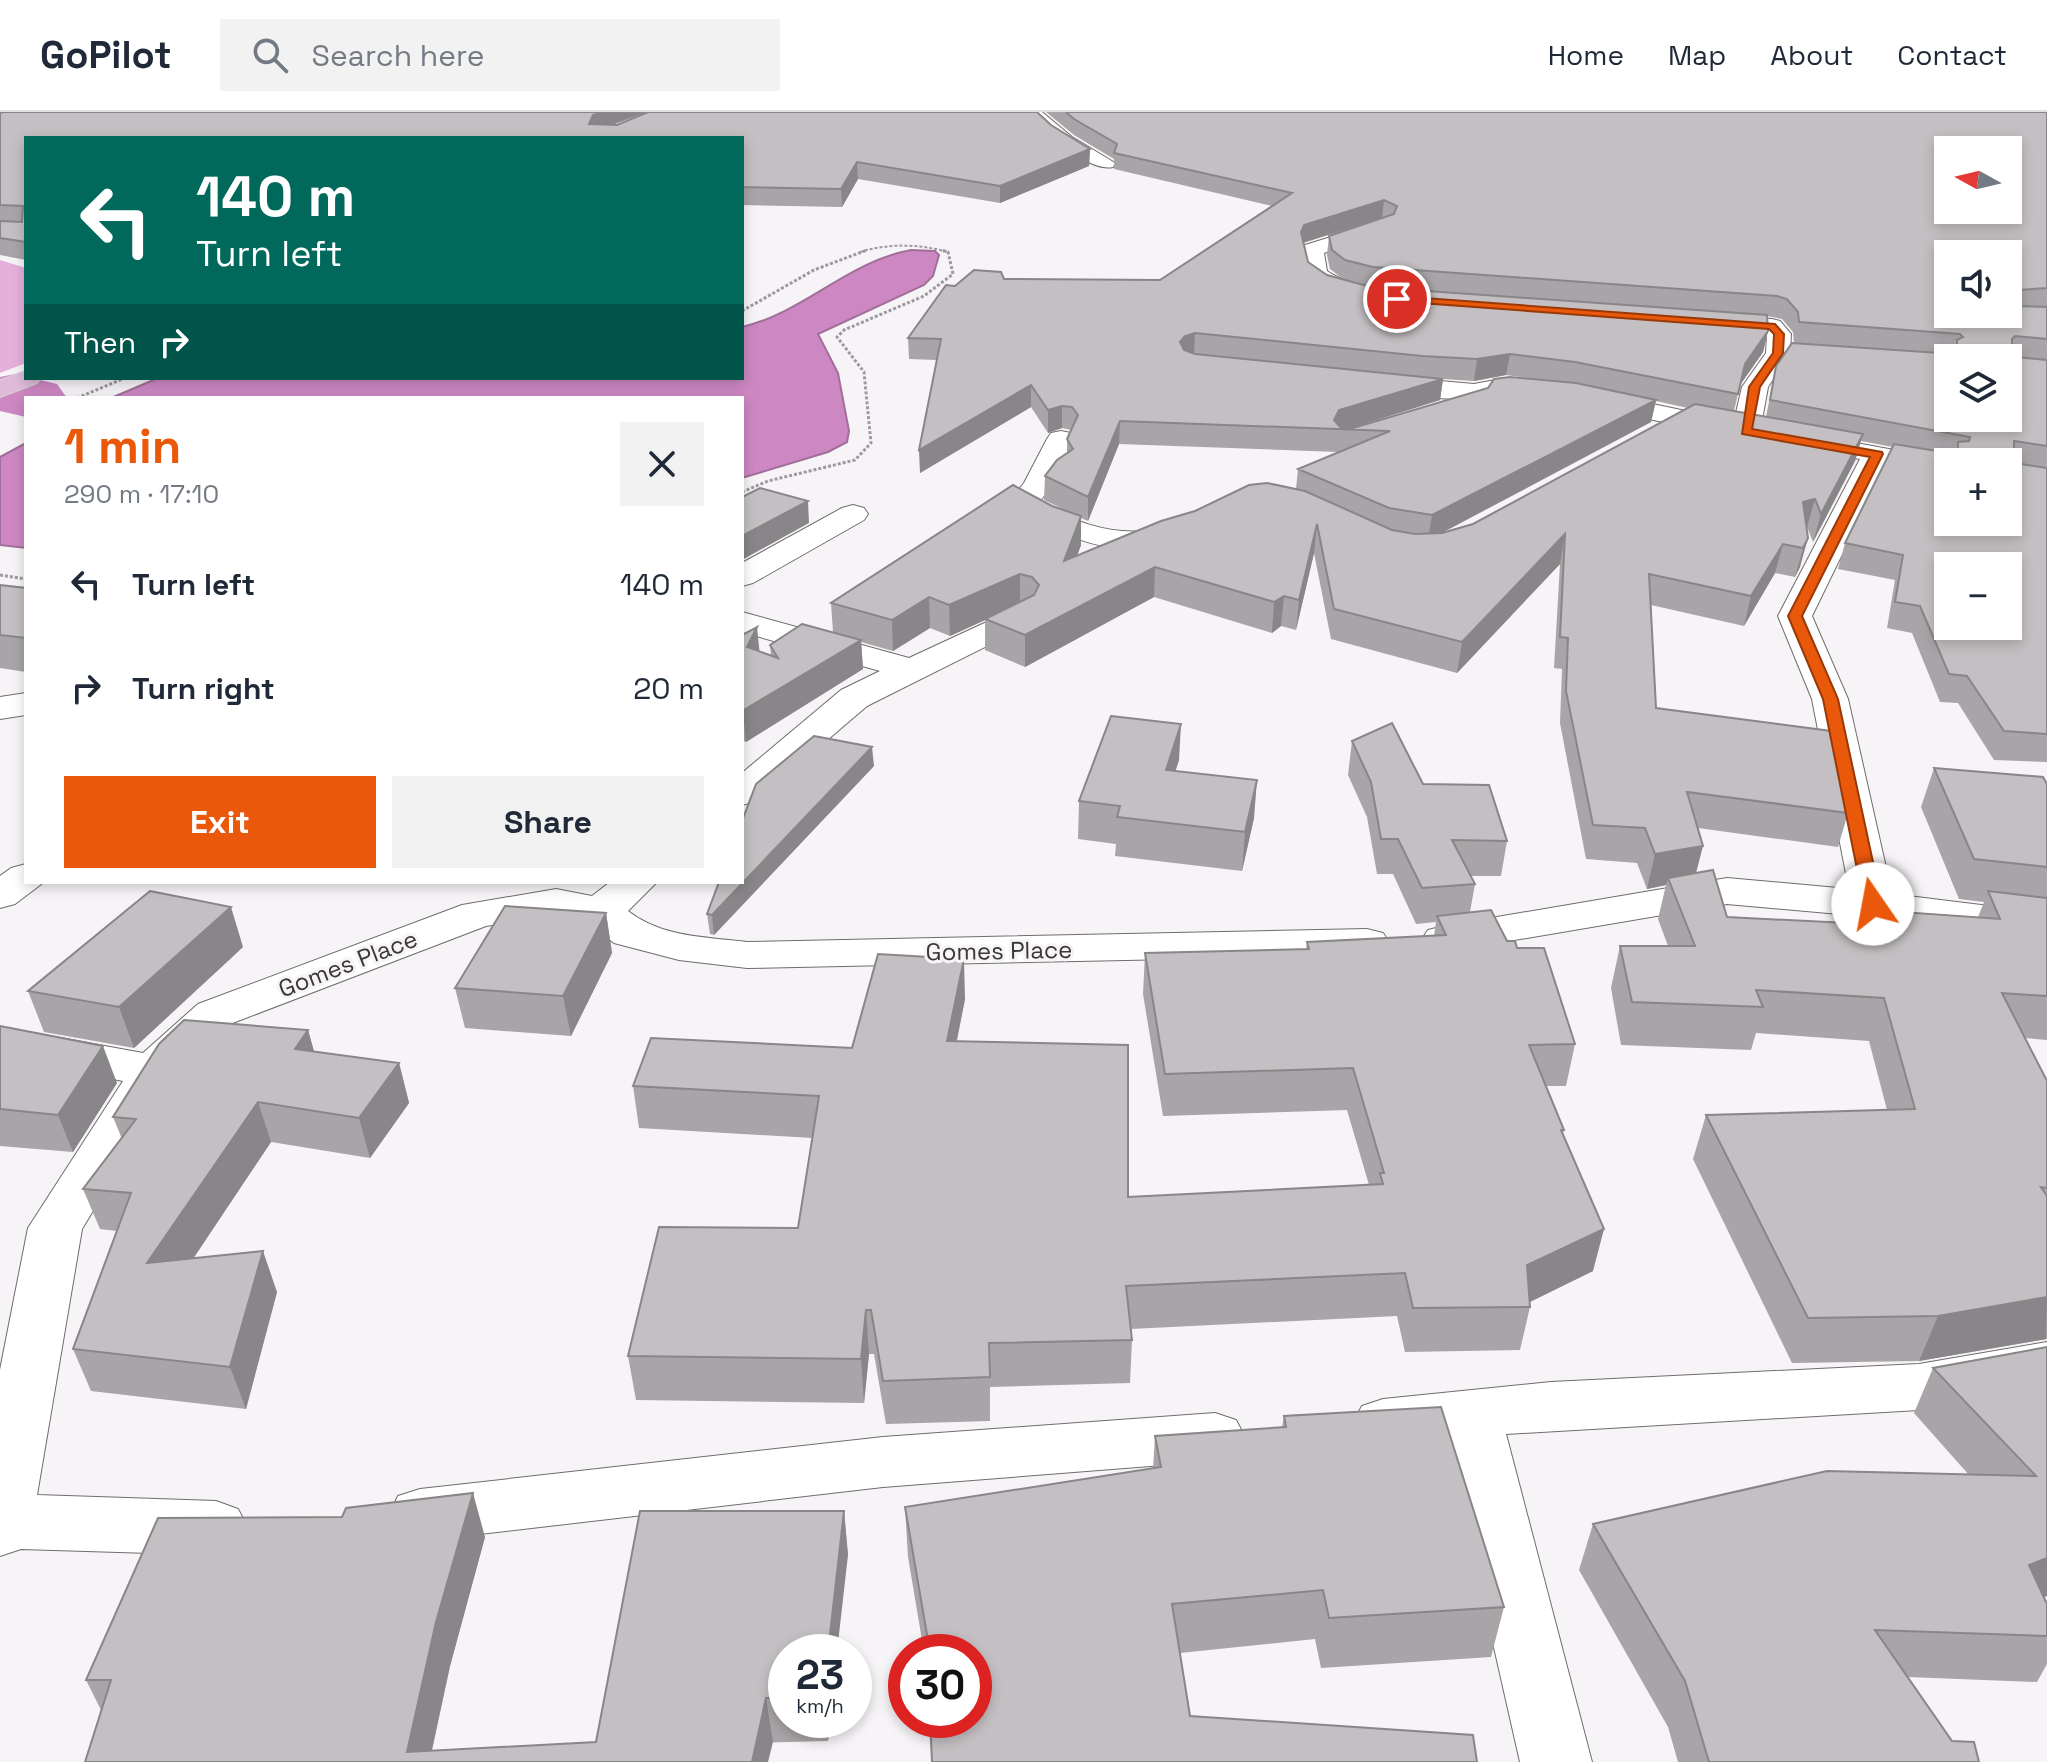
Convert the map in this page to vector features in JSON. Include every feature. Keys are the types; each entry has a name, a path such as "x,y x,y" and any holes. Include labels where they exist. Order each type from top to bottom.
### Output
{"main road":[{"path":"0,389 24,380"}],"street":[{"path":"1032,112 1066,141 1106,163"},
{"path":"1383,227 1313,250 1316,274 1325,281 1334,287 1384,298"},
{"path":"1683,319 1772,326 1779,334 1778,353 1755,387 1746,431"},
{"path":"1778,353 1807,355"},
{"path":"1360,381 1474,392 1506,386 1571,395 1746,431 1934,464"},
{"path":"1438,414 1469,404 1506,386"},
{"path":"1644,441 1684,419"},
{"path":"1061,439 1037,486 1023,503 1036,514 1101,537 1137,542 1170,536 1198,522"},
{"path":"1873,904 1830,699 1795,616 1877,454"},
{"path":"744,575 853,514"},
{"path":"744,791 854,698 1019,617"},
{"path":"744,623 911,669"},
{"path":"0,708 24,704"},
{"path":"0,895 24,878"},
{"path":"601,911 634,884"},
{"name":"Gomes Place","path":"1,1525 55,1228 153,1071 214,1014 477,914 556,902 601,911 630,934 679,947 747,955 991,952 1449,939 1727,891 1873,904 2047,926"},
{"path":"0,1042 153,1071"},
{"path":"1329,1428 1551,1406 1919,1387 2047,1364"},
{"path":"1471,1414 1556,1762"},
{"path":"360,1522 883,1462 1267,1433"},
{"path":"1,1525 266,1529"}],"path":[{"path":"744,310 821,267 867,250 902,245 930,246 948,252 952,265 953,274 924,296 844,330 837,337 864,372 871,443 855,460 768,481 744,491"},
{"path":"82,396 120,380"},
{"path":"0,575 24,579"}],"shaded area":[{"path":"911,250 935,251 939,255 933,276 924,285 818,334 838,373 849,431 847,442 828,452 744,477 744,396 116,396 153,380 744,380 744,326 785,311 888,256"},
{"path":"0,260 24,267 24,364 0,373"},
{"path":"24,444 24,548 0,545 0,457"}],"building":[{"path":"602,112 593,115 589,124 617,125 648,112 1037,112 1051,125 1090,149 1000,186 857,162 841,189 744,187 744,136 24,136 24,242 0,238 0,221 22,222 23,206 0,205 0,113"},
{"path":"1066,112 2047,112 2047,288 2022,290 2022,240 1934,240 1934,328 2022,328 2022,306 2047,307 2047,339 2015,336 2012,344 1957,344 1957,340 1963,337 1960,334 1799,322 1798,312 1787,299 1777,296 1373,267 1345,260 1332,250 1329,236 1394,214 1397,206 1384,200 1304,225 1301,232 1308,262 1327,275 1371,287 1767,315 1768,331 1745,364 1738,394 1575,362 1510,354 1477,359 1422,356 1195,333 1185,336 1180,342 1184,350 1195,354 1443,379 1339,410 1334,420 1340,427 1350,429 1488,388 1494,379 1510,377 1576,383 1656,400 1432,515 1389,508 1298,469 1390,431 1120,421 1088,497 1045,476 1057,460 1073,449 1067,439 1078,415 1072,407 1048,410 1031,385 919,450 941,339 908,338 946,285 955,286 974,270 1001,272 1004,279 1160,280 1292,193 1114,153 1117,144"},
{"path":"1792,343 1934,353 1934,430 1770,400 1776,366"},
{"path":"2022,358 2047,360 2047,446 2014,441 2014,448 1958,448 1958,442 1969,441 1970,437 1943,432 2022,432"},
{"path":"1695,404 1863,434 1821,514 1815,499 1803,502 1808,538 1803,548 1783,544 1751,596 1649,574 1656,708 1831,731 1848,813 1687,792 1703,846 1655,854 1645,828 1593,825 1566,691 1568,638 1560,637 1565,534 1462,642 1334,609 1317,524 1299,600 1284,596 1274,602 1155,567 1025,635 985,619 1034,595 1039,585 1032,577 1020,574 949,605 929,597 892,620 831,603 1013,485 1052,506 1081,516 1064,561 1161,521 1195,511 1249,485 1267,483 1305,491 1392,530 1415,534 1442,533 1473,524"},
{"path":"1894,444 1934,451 1934,536 2022,536 2022,464 2047,468 2047,734 2004,731 1967,676 1949,674 1934,640 2022,640 2022,552 1934,552 1934,639 1920,606 1895,602 1903,555 1845,543"},
{"path":"760,488 808,501 744,535 744,496"},
{"path":"0,585 24,588 24,638 0,635"},
{"path":"802,624 861,640 744,710 744,634 757,627 747,647 778,658 770,645"},
{"path":"1111,716 1181,724 1166,770 1257,780 1245,832 1117,817 1120,806 1079,801"},
{"path":"1392,723 1423,784 1489,785 1507,841 1452,840 1475,884 1422,888 1398,839 1381,839 1371,782 1352,741"},
{"path":"814,736 872,747 744,881 744,816 756,784"},
{"path":"1934,768 2043,777 2047,784 2047,867 1974,859"},
{"path":"1713,870 1727,917 1867,924 1860,909 2000,919 1988,891 2047,898 2047,996 2002,993 2047,1081 2047,1188 2041,1187 2047,1196 2047,1297 1938,1316 1808,1318 1706,1115 1915,1109 1884,998 1756,990 1763,1007 1632,1002 1620,946 1695,946 1668,878"},
{"path":"718,884 742,884 712,915 707,914"},
{"path":"150,891 231,907 119,1007 28,991"},
{"path":"505,906 606,913 563,996 455,988"},
{"path":"1491,910 1507,941 1515,941 1517,948 1544,948 1575,1044 1529,1045 1564,1130 1561,1130 1604,1229 1527,1265 1530,1307 1413,1308 1405,1273 1126,1286 1132,1340 989,1343 990,1377 883,1381 871,1310 866,1310 861,1359 628,1356 659,1227 798,1228 819,1096 633,1086 651,1038 852,1048 878,954 964,959 947,1041 1128,1045 1128,1197 1383,1184 1380,1173 1384,1173 1353,1068 1165,1074 1145,953 1309,949 1307,942 1446,935 1437,916"},
{"path":"184,1020 308,1030 295,1049 399,1063 359,1118 258,1102 147,1263 263,1251 230,1367 73,1349 131,1193 83,1189 136,1119 113,1117 159,1044"},
{"path":"0,1026 103,1046 58,1115 0,1109"},
{"path":"2047,1347 2047,1558 2029,1565 2047,1604 2047,1636 1875,1630 1952,1741 1974,1742 1979,1762 1709,1762 1685,1681 1593,1524 1827,1471 2036,1476 1933,1368"},
{"path":"1441,1407 1504,1607 1329,1618 1323,1590 1172,1604 1190,1716 1473,1735 1477,1762 932,1762 931,1738 992,1738 992,1634 927,1634 905,1507 1161,1467 1155,1436 1286,1427 1284,1416"},
{"path":"473,1493 436,1622 407,1752 596,1742 640,1511 844,1511 830,1634 768,1634 768,1698 752,1762 85,1762 111,1680 86,1680 158,1518 342,1517 346,1508"}],"waterway":[{"path":"15,394 24,396"}],"route":[{"path":"1397,299 1772,326 1779,334 1778,353 1755,387 1746,431 1877,454 1795,616 1830,699 1873,904"}]}
